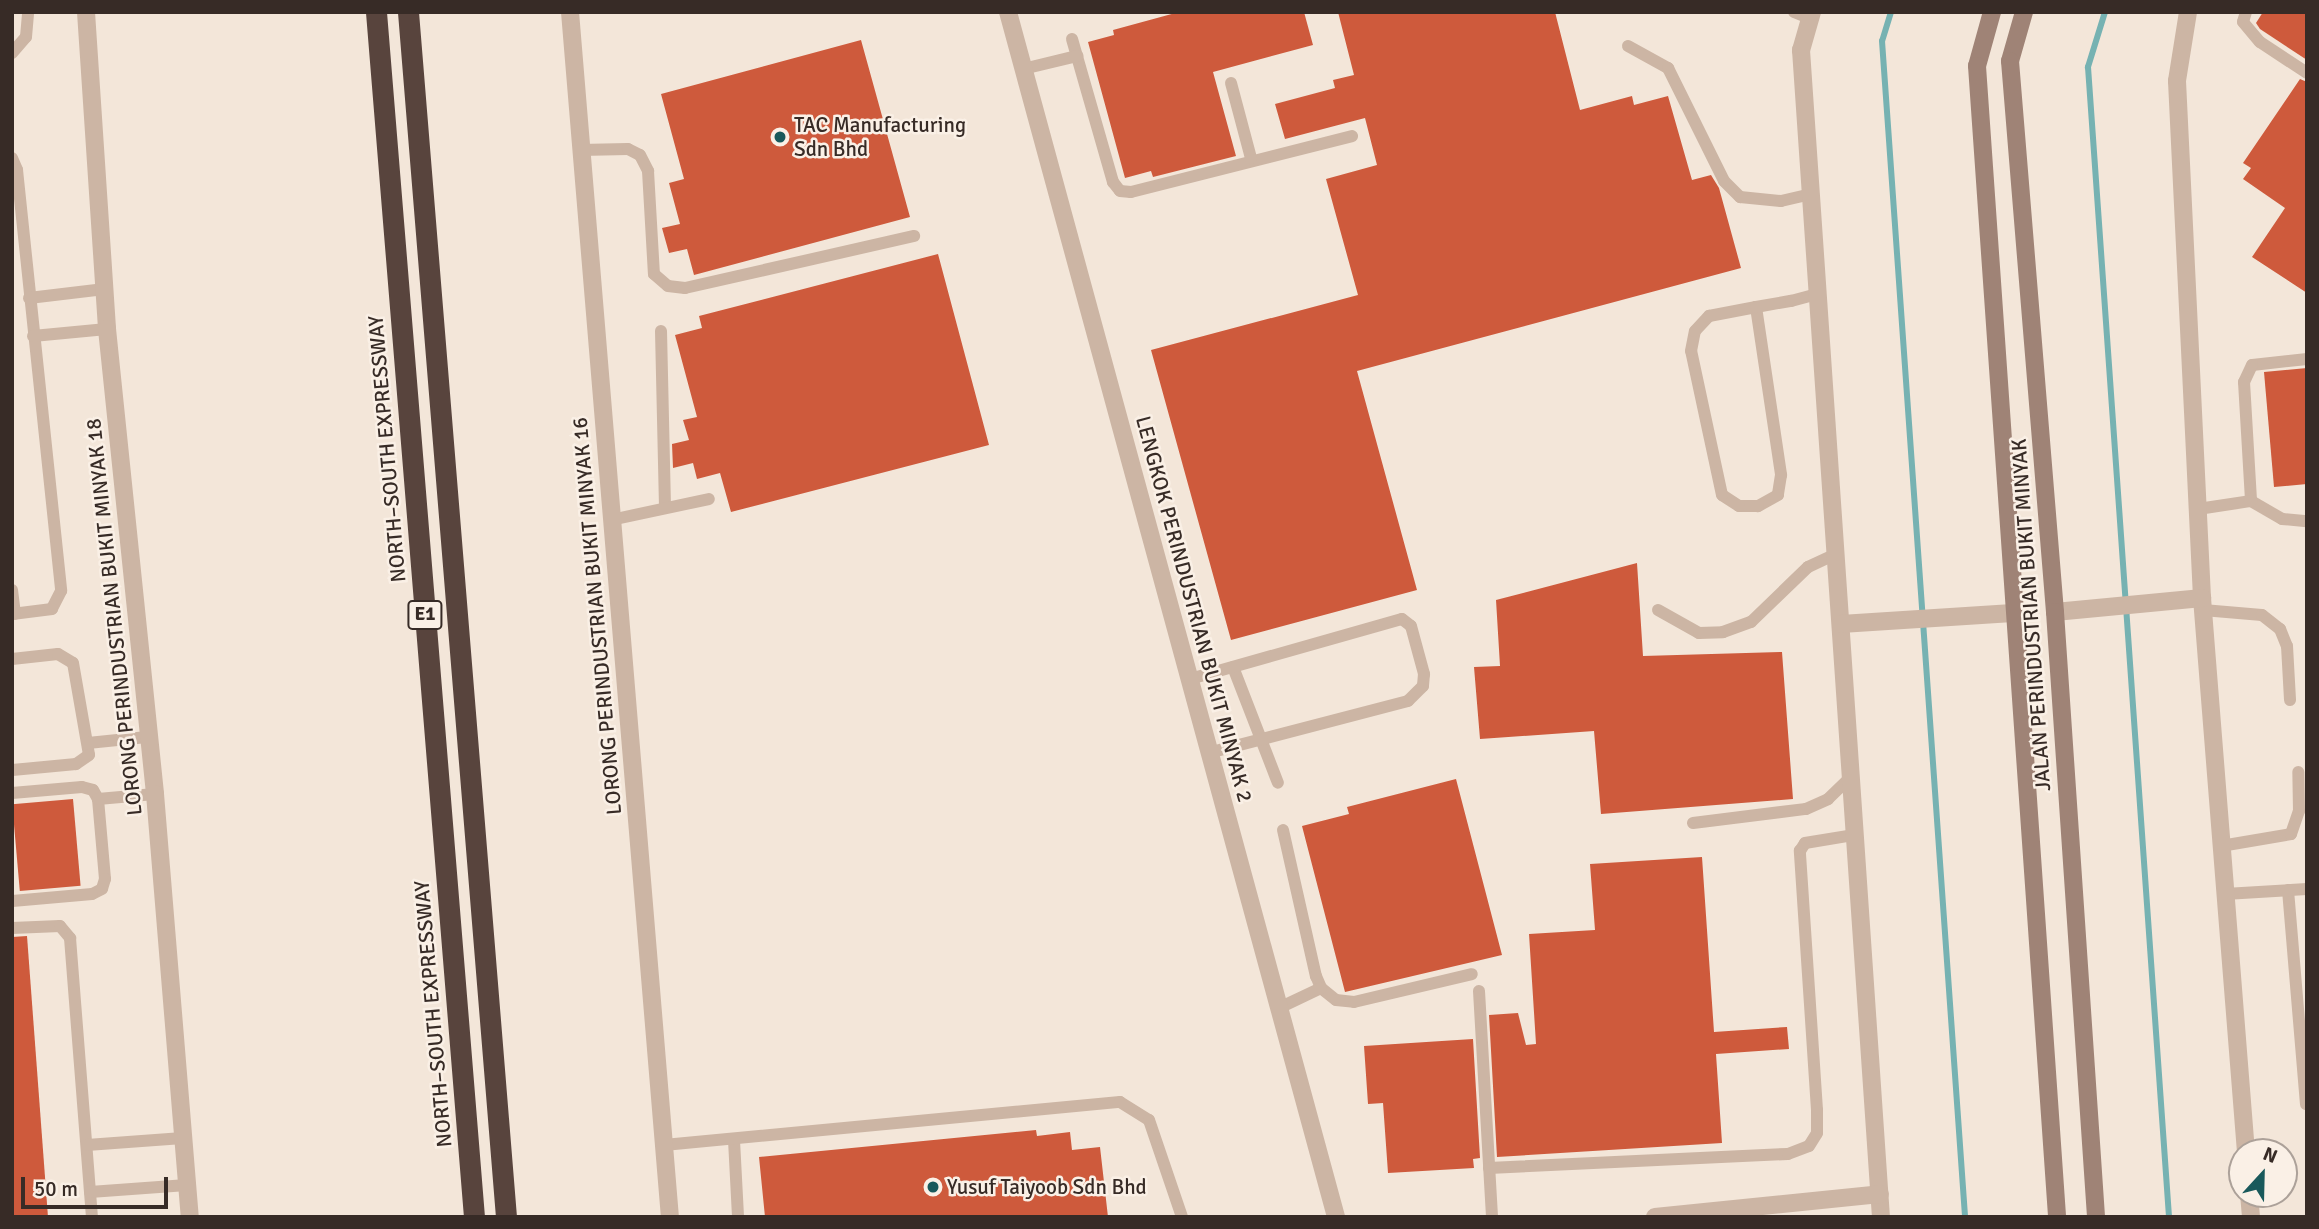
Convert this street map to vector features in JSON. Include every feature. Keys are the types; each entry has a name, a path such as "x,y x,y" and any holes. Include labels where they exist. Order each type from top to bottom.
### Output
{"highway":[{"name":"NORTH–SOUTH EXPRESSWAY","path":"376,12 474,1217"},
{"name":"E1","path":"408,12 506,1217"}],"main road":[{"name":"JALAN PERINDUSTRIAN BUKIT MINYAK","path":"1992,12 1977,66 2057,1217"},
{"name":"JALAN PERINDUSTRIAN BUKIT MINYAK","path":"2024,12 2010,61 2055,612 2096,1217"}],"street":[{"name":"LORONG PERINDUSTRIAN BUKIT MINYAK 18","path":"86,12 107,329 147,737 155,794 190,1217"},
{"name":"LORONG PERINDUSTRIAN BUKIT MINYAK 16","path":"570,12 670,1217"},
{"name":"LENGKOK PERINDUSTRIAN BUKIT MINYAK 2","path":"1008,12 1336,1217"},
{"path":"2188,12 2177,81 2202,604 2245,1138"},
{"path":"1805,14 1801,50 1881,1217"},
{"path":"2055,612 2176,603 2202,604"},
{"path":"1841,624 2013,613"},
{"path":"1655,1217 1880,1194"}],"lane":[{"path":"12,53 26,37 28,12"},
{"path":"2246,12 2243,22 2260,42 2307,74"},
{"path":"1072,39 1113,182 1120,191 1131,192 1251,158 1352,136"},
{"path":"1628,46 1668,68 1724,181 1740,197 1781,201 1811,194"},
{"path":"1023,69 1077,56"},
{"path":"1231,83 1251,158"},
{"path":"580,150 628,149 640,155 648,171 654,274 667,286 685,288 914,236"},
{"path":"12,158 61,591 52,609 13,614 12,590"},
{"path":"29,298 104,289"},
{"path":"1755,307 1781,475 1778,495 1758,506 1739,506 1722,495 1691,351 1695,331 1709,316 1818,294"},
{"path":"33,336 107,329"},
{"path":"661,331 665,508"},
{"path":"2251,501 2245,372 2261,362 2307,359"},
{"path":"611,520 709,499"},
{"path":"2198,509 2251,501 2273,515 2307,521"},
{"path":"1658,610 1679,625 1699,633 1723,632 1751,622 1808,566 1836,554"},
{"path":"2202,604 2262,615 2280,629 2287,646 2290,700"},
{"path":"1190,679 1402,619 1410,626 1424,674 1417,695 1208,753"},
{"path":"12,659 58,654 73,663 89,755 76,764 12,770"},
{"path":"1233,667 1278,783"},
{"path":"88,743 147,737"},
{"path":"2221,846 2291,834 2299,811 2298,772"},
{"path":"1693,822 1806,809 1828,799 1851,777"},
{"path":"12,793 82,787 93,790 98,799 105,879 102,889 92,894 12,901"},
{"path":"98,799 155,794"},
{"path":"1283,830 1321,988 1336,1000 1354,1002 1472,974"},
{"path":"1489,1168 1788,1154 1809,1146 1817,1133 1817,1110 1800,851 1805,844 1854,835"},
{"path":"2225,894 2307,888"},
{"path":"2288,890 2306,1104"},
{"path":"12,928 55,925 69,933 92,1217"},
{"path":"1281,1007 1321,988"},
{"path":"1479,991 1492,1217"},
{"path":"664,1145 1120,1101 1149,1120 1157,1136 1182,1217"},
{"path":"87,1145 183,1138"},
{"path":"734,1140 738,1217"},
{"path":"90,1192 187,1185"}],"building":[{"path":"1179,12 1304,12 1313,45 1213,72 1236,156 1153,177 1151,171 1125,178 1088,42 1114,35 1113,30"},
{"path":"1338,12 1555,12 1580,110 1632,96 1634,105 1668,96 1692,180 1711,175 1719,188 1741,268 1357,371 1417,590 1231,640 1151,350 1358,295 1326,179 1377,165 1365,118 1285,139 1275,104 1335,88 1333,80 1354,75"},
{"path":"2263,12 2307,12 2307,60 2260,29 2256,23"},
{"name":"TAC Manufacturing Sdn Bhd","path":"861,40 910,217 694,275 687,249 669,253 662,228 680,224 669,183 684,179 661,94"},
{"path":"2300,79 2307,82 2307,293 2252,257 2285,208 2243,179 2251,168 2243,163"},
{"path":"938,254 989,445 731,512 720,473 697,479 693,463 673,468 672,444 689,440 683,420 697,417 675,335 702,328 699,316"},
{"path":"2307,368 2307,484 2274,487 2264,372"},
{"path":"1637,563 1643,656 1782,652 1793,799 1601,814 1594,731 1480,739 1474,667 1500,666 1496,600"},
{"path":"1456,779 1502,955 1345,992 1302,826 1349,814 1347,807"},
{"path":"73,799 81,886 20,891 12,804"},
{"path":"1702,857 1714,1032 1787,1027 1789,1049 1716,1054 1722,1143 1497,1157 1489,1015 1518,1013 1526,1045 1536,1044 1529,934 1595,930 1590,864"},
{"path":"27,936 48,1217 12,1217 12,937"},
{"path":"1473,1039 1480,1158 1473,1159 1474,1168 1388,1173 1383,1103 1368,1104 1364,1046"},
{"name":"Yusuf Taiyoob Sdn Bhd","path":"1036,1130 1037,1136 1070,1132 1072,1150 1100,1147 1108,1217 765,1217 759,1157"}],"waterway":[{"path":"1891,12 1882,41 1965,1217"},
{"path":"2105,12 2088,67 2169,1217"}],"place":[{"name":"TAC Manufacturing Sdn Bhd","path":"780,137"},
{"name":"Yusuf Taiyoob Sdn Bhd","path":"933,1187"}]}
